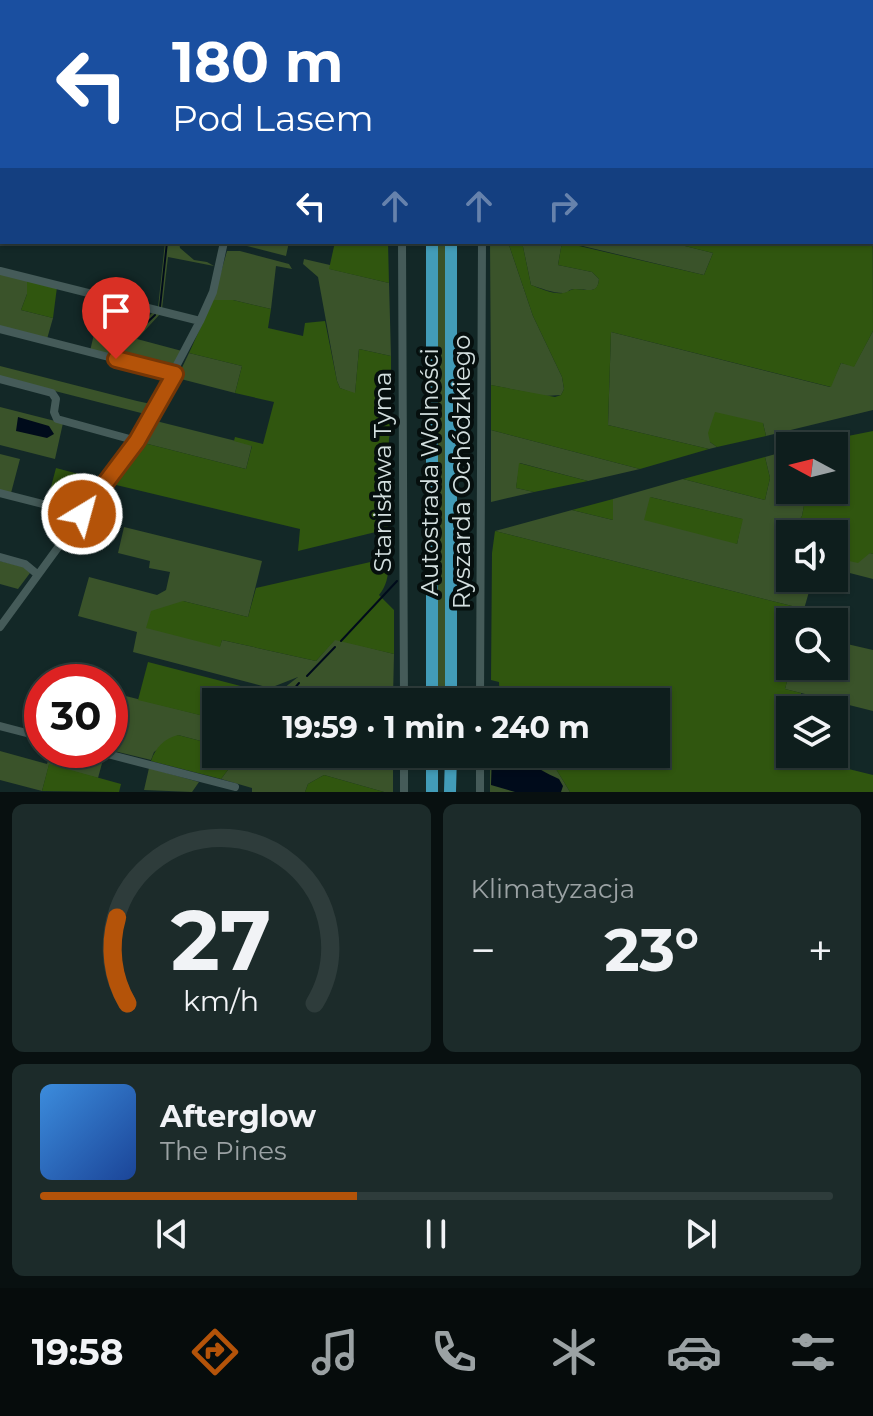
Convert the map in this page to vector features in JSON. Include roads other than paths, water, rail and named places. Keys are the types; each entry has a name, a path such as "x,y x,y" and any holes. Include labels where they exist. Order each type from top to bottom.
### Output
{"highway":[{"name":"Autostrada Wolności","path":"432,244 432,688"},
{"name":"Autostrada Wolności","path":"451,244 451,688"},
{"path":"432,768 432,792"},
{"path":"450,792 451,768"}],"street":[{"path":"0,627 137,441 175,374 213,292 222,244"},
{"name":"Stanisława Tyma","path":"402,244 404,688"},
{"name":"Ryszarda Ochódzkiego","path":"480,688 482,244"},
{"path":"0,271 200,321"},
{"path":"0,329 175,374"},
{"path":"0,379 52,393 56,396 54,412 57,419 137,441"},
{"path":"0,493 82,514"},
{"path":"0,557 25,564 37,574"},
{"path":"0,726 24,732"},
{"path":"128,759 235,787"},
{"path":"404,768 404,792"},
{"path":"480,768 480,792"}],"water":[{"path":"18,417 49,426 54,434 47,438 16,431"},
{"path":"492,768 537,768 559,779 563,786 561,792 515,792 491,785"}],"waterway":[{"path":"160,307 167,244"},
{"path":"114,354 155,315"},
{"path":"341,641 397,581"},
{"path":"307,676 335,647"},
{"path":"295,688 299,683"}]}
